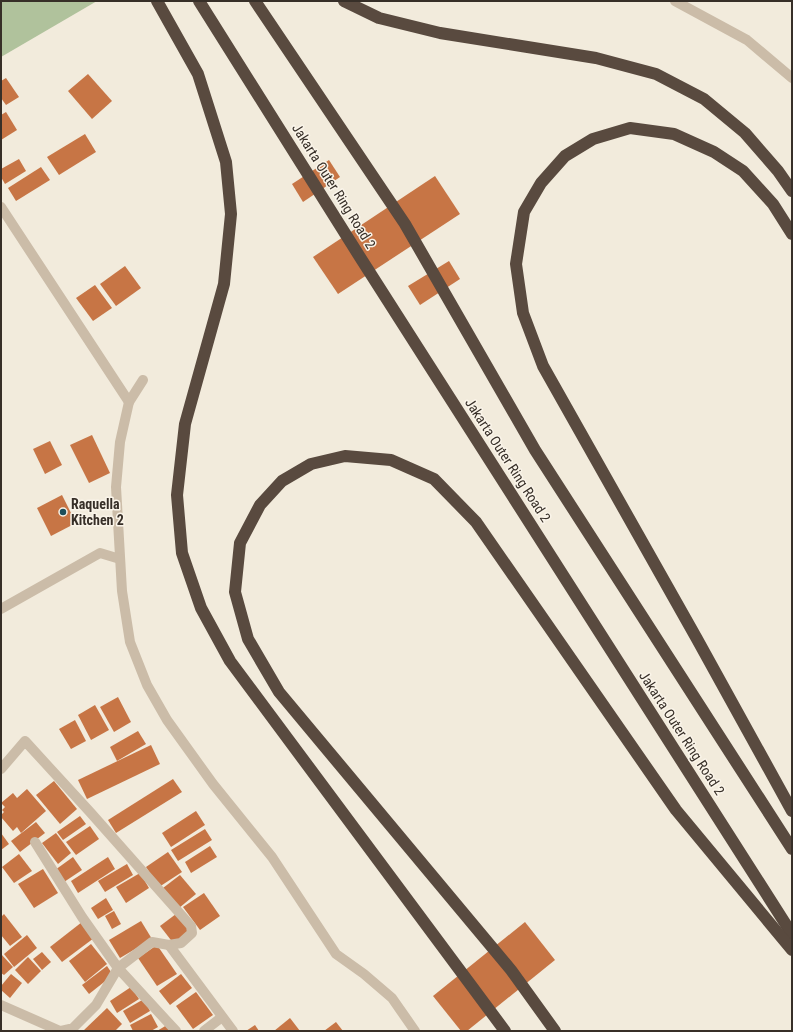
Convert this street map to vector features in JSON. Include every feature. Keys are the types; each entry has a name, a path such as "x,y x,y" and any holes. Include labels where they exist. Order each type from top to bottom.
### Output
{"highway":[{"path":"157,1 198,74 226,162 231,214 224,284 186,424 177,495 182,553 201,608 230,661 505,1031"},
{"name":"Jakarta Outer Ring Road 2","path":"199,1 358,254 792,934"},
{"name":"Jakarta Outer Ring Road 2","path":"255,1 405,224 535,450 792,849"},
{"path":"344,1 379,18 433,31 596,58 656,74 704,99 745,133 778,171 792,191"},
{"path":"792,234 773,204 743,171 714,152 674,134 630,128 593,139 565,156 541,183 524,212 516,264 523,313 543,366 694,633 792,811"},
{"path":"555,1031 510,970 279,692 248,639 235,592 240,543 260,505 282,481 311,464 345,456 392,460 434,479 476,522 676,810 792,950"}],"street":[{"path":"675,1 747,40 792,78"},
{"path":"1,207 129,402"},
{"path":"143,380 129,402 120,442 116,487 122,592 130,642 147,685 167,720 213,784 272,857 336,954 364,974 392,998 415,1031"},
{"path":"1,609 100,553 120,559"},
{"path":"1,769 25,741 90,812 190,926 192,933 181,943 169,944 152,942 118,968 96,1005 74,1030 60,1031 1,1005"},
{"path":"35,842 82,917 118,968 176,1031"},
{"path":"169,944 233,1031"},
{"path":"204,1031 222,1017"}],"green space":[{"path":"1,1 97,1 1,57"}],"building":[{"path":"88,74 112,101 92,119 68,91"},
{"path":"6,78 19,97 6,105 1,98 1,81"},
{"path":"6,112 17,130 1,140 1,115"},
{"path":"85,134 96,152 59,175 47,157"},
{"path":"19,159 26,171 5,184 1,177 1,169"},
{"path":"329,160 340,177 303,202 292,184"},
{"path":"41,167 50,180 16,201 8,188"},
{"path":"435,176 460,214 338,294 313,257"},
{"path":"449,261 460,279 420,305 408,286"},
{"path":"125,266 141,288 116,306 100,284"},
{"path":"95,285 112,308 93,321 76,298"},
{"path":"92,435 110,473 89,483 70,445"},
{"path":"50,441 62,465 45,474 33,449"},
{"path":"62,495 76,523 51,536 37,508"},
{"path":"118,697 131,722 114,732 100,707"},
{"path":"95,705 109,730 91,740 78,715"},
{"path":"75,720 86,741 71,749 59,729"},
{"path":"138,731 146,744 117,761 110,747"},
{"path":"151,745 160,764 87,799 78,780"},
{"path":"173,779 182,792 116,833 108,820"},
{"path":"54,781 77,809 60,824 36,795"},
{"path":"27,789 46,811 21,833 17,827 13,831 1,817 4,812 2,810 5,807 1,803 13,793 17,798"},
{"path":"196,811 205,825 171,847 162,833"},
{"path":"80,816 86,824 63,840 57,832"},
{"path":"36,822 45,833 20,852 11,841"},
{"path":"90,826 99,839 76,855 66,842"},
{"path":"205,829 212,840 178,861 171,850"},
{"path":"1,833 9,844 1,850"},
{"path":"56,833 71,853 58,864 42,843"},
{"path":"210,846 217,857 191,873 185,862"},
{"path":"168,852 182,872 159,887 146,867"},
{"path":"19,854 32,871 14,883 2,867"},
{"path":"73,857 82,870 64,882 55,870"},
{"path":"108,857 115,869 78,893 71,881"},
{"path":"127,864 133,875 105,892 98,881"},
{"path":"43,869 58,893 34,908 18,884"},
{"path":"140,873 149,888 126,903 116,887"},
{"path":"180,875 196,894 179,908 163,888"},
{"path":"204,893 220,916 200,930 183,907"},
{"path":"106,898 113,910 98,919 91,908"},
{"path":"114,911 121,924 112,929 105,916"},
{"path":"4,914 22,937 10,946 1,935 1,917"},
{"path":"176,914 190,931 174,944 160,926"},
{"path":"141,921 152,939 120,958 109,940"},
{"path":"82,922 94,938 62,962 50,947"},
{"path":"525,922 555,960 467,1031 461,1031 433,996"},
{"path":"27,935 37,948 14,967 4,954"},
{"path":"91,944 107,964 85,982 69,961"},
{"path":"157,945 177,974 157,986 138,958"},
{"path":"42,952 51,962 42,970 33,959"},
{"path":"1,954 13,967 4,975 1,973"},
{"path":"28,957 41,971 28,984 15,970"},
{"path":"107,966 113,975 89,994 82,985"},
{"path":"11,974 22,983 10,998 1,990 1,986"},
{"path":"181,974 192,988 170,1005 159,991"},
{"path":"131,987 139,999 117,1013 110,1001"},
{"path":"196,992 213,1015 193,1029 176,1006"},
{"path":"144,999 150,1011 130,1023 123,1011"},
{"path":"107,1008 122,1024 115,1031 83,1031"},
{"path":"151,1014 158,1027 151,1031 133,1031 130,1025"},
{"path":"290,1018 300,1031 274,1031"},
{"path":"336,1022 343,1031 324,1031"},
{"path":"167,1025 171,1031 157,1031"},
{"path":"255,1025 259,1031 246,1031"}],"place":[{"name":"Raquella Kitchen 2","path":"63,512"}]}
